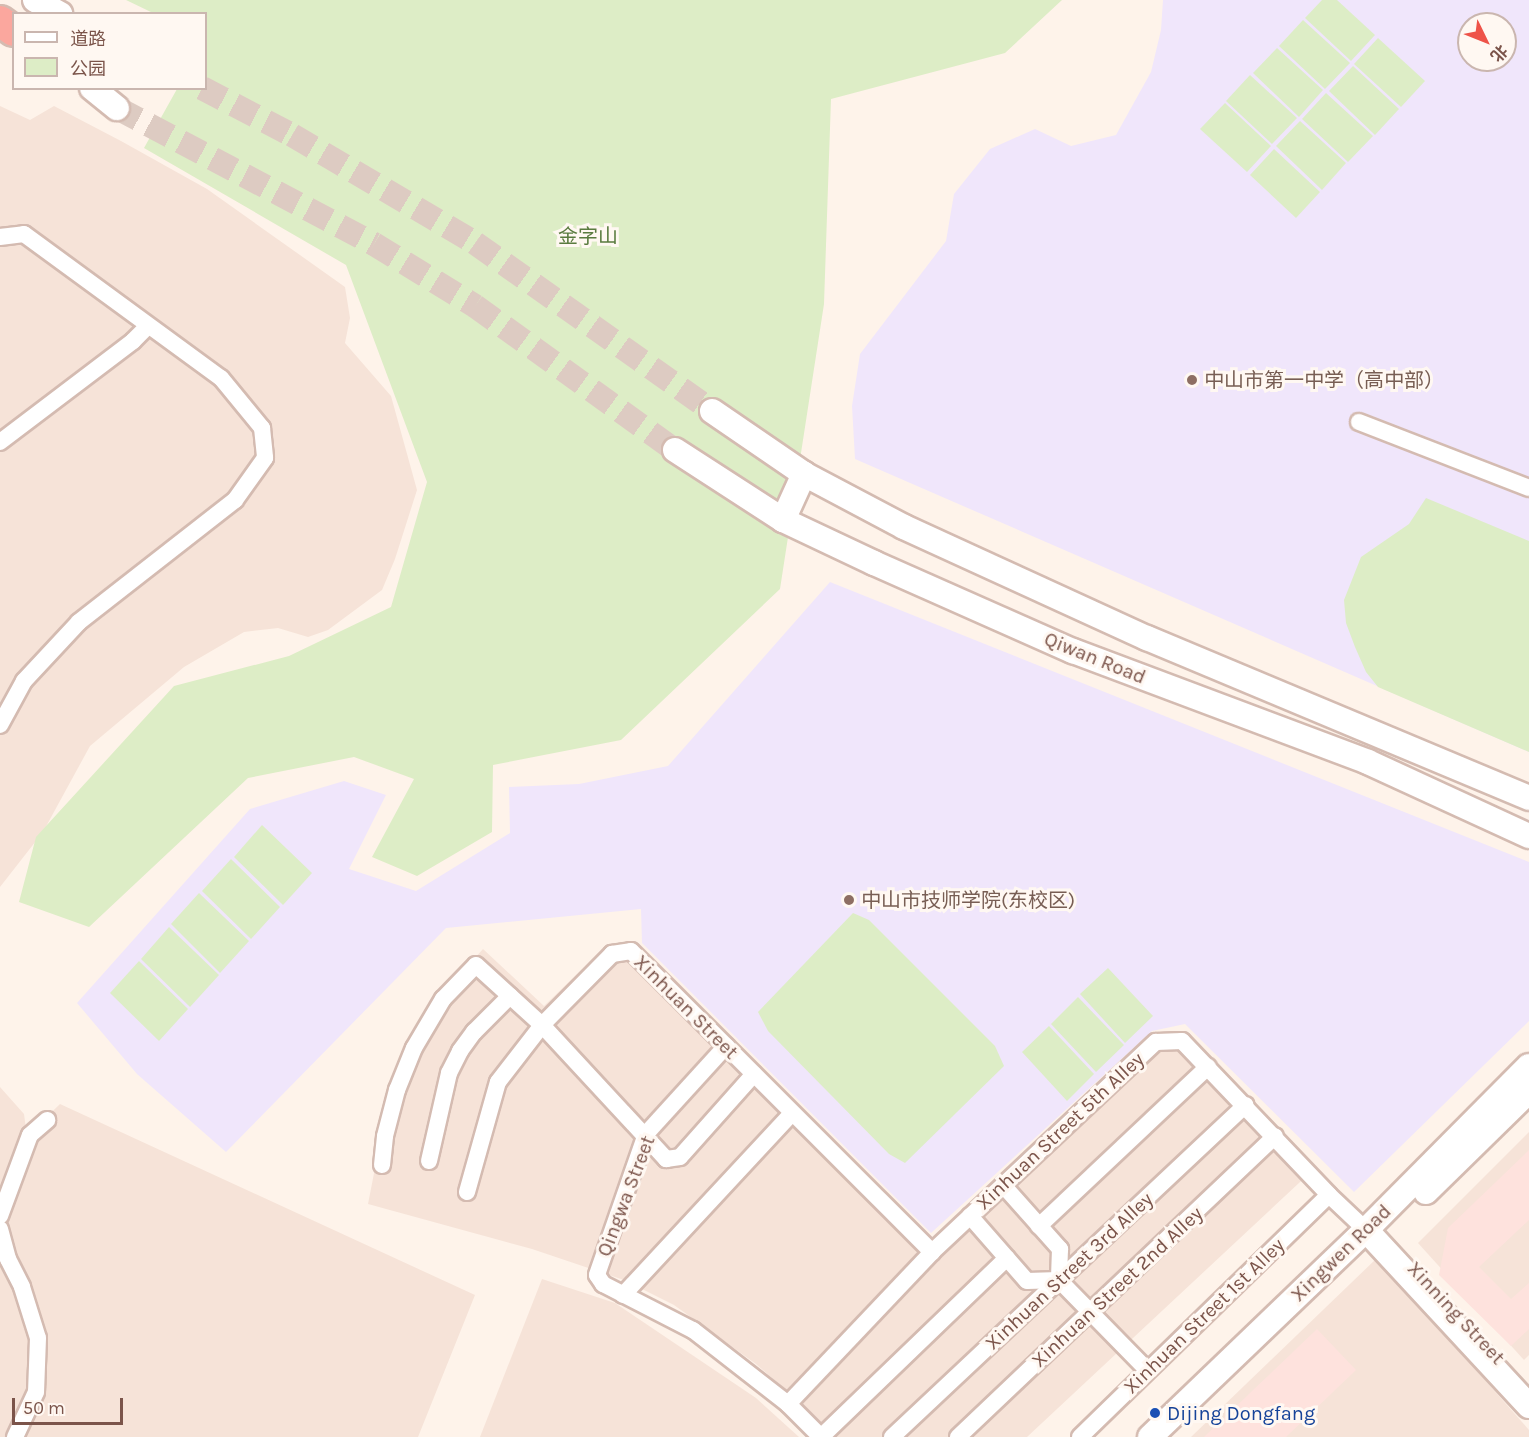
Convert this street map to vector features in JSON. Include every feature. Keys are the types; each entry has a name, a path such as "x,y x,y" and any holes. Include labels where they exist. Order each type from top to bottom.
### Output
{"main road":[{"path":"35,0 56,12"},
{"path":"94,90 117,108"},
{"name":"Qiwan Road","path":"712,411 804,474 904,526 1147,638 1529,798"},
{"name":"Qiwan Road","path":"675,450 783,520 1073,651 1368,762 1529,836"},
{"path":"783,520 804,474"},
{"name":"Xingwen Road","path":"1173,1437 1374,1233 1529,1066"},
{"name":"Xingwen Road","path":"1150,1437 1529,1091"},
{"path":"1374,1233 1529,1406"},
{"name":"Xinning Street","path":"1374,1233 1529,1392"}],"street":[{"path":"0,237 24,234 221,378 262,428 265,458 235,500 79,622 24,681 0,725"},
{"path":"0,442 133,341 148,326"},
{"path":"1359,422 1529,488"},
{"name":"Xinhuan Street","path":"467,1192 498,1082 542,1025 612,954 631,951 932,1252"},
{"path":"382,1165 385,1136 397,1090 414,1048 444,999 476,965 542,1025 666,1159 680,1157 754,1074"},
{"path":"429,1161 449,1073 474,1032 510,996"},
{"name":"Xinhuan Street 5th Alley","path":"788,1404 932,1252 1156,1041 1182,1041 1329,1195 1374,1233"},
{"name":"Qingwa Street","path":"726,1046 645,1136 597,1275 603,1284 693,1330 788,1404 821,1437"},
{"path":"1039,1226 1208,1067"},
{"name":"Xinhuan Street 3rd Alley","path":"892,1437 1245,1105"},
{"path":"623,1295 792,1113"},
{"path":"0,1216 30,1135 47,1120"},
{"name":"Xinhuan Street 2nd Alley","path":"958,1437 1275,1136"},
{"path":"1003,1185 1060,1249 1059,1280 1147,1370"},
{"name":"Xinhuan Street 1st Alley","path":"1080,1437 1329,1195"},
{"path":"970,1216 1027,1281 1059,1280"},
{"path":"0,1230 8,1259 22,1287 38,1338 36,1392 15,1437"},
{"path":"821,1437 1007,1258"}],"shaded area":[{"name":"中山市第一中学（高中部）","path":"1163,0 1529,0 1529,752 855,459 852,406 860,354 946,241 954,194 990,149 1035,129 1071,146 1116,135 1151,72 1161,30"},
{"path":"0,106 30,120 54,106 121,141 207,189 345,287 350,318 345,343 391,396 417,490 395,559 382,590 328,630 308,637 278,628 244,632 184,667 90,746 43,832 0,887"},
{"name":"中山市技师学院(东校区)","path":"830,582 1529,862 1529,1021 1354,1192 1185,1024 1152,1031 931,1233 642,943 641,909 446,928 226,1152 137,1074 77,1003 250,809 344,781 386,795 349,869 416,891 510,833 509,787 579,784 668,766"},
{"path":"631,945 931,1241 1153,1037 1183,1032 1314,1169 1027,1437 834,1437 802,1404 756,1364 674,1305 624,1280 532,1249 368,1204 386,1112 439,998 483,949 544,1006 602,950"},
{"path":"0,1087 24,1114 27,1136 60,1104 475,1295 418,1437 0,1437"},
{"path":"1529,1132 1529,1355 1524,1360 1418,1243"},
{"path":"1529,1150 1529,1220 1479,1267 1511,1299 1529,1283 1529,1329 1511,1346 1439,1275 1448,1228"},
{"path":"1377,1258 1529,1430 1529,1437 1191,1437"},
{"path":"542,1279 615,1303 756,1398 799,1437 480,1437"},
{"path":"1317,1329 1356,1370 1286,1437 1204,1437"}],"green space":[{"name":"金字山","path":"126,0 1062,0 1005,53 831,99 824,304 780,589 621,740 493,765 492,832 417,876 372,857 414,779 354,757 248,778 89,927 19,902 36,837 174,686 289,656 391,607 427,482 346,265 144,148 176,90 207,90 207,12 151,12"},
{"path":"1322,0 1337,0 1375,35 1351,61 1305,18"},
{"path":"1303,20 1350,63 1325,89 1279,46"},
{"path":"1378,38 1425,81 1401,107 1354,64"},
{"path":"1277,48 1323,90 1299,117 1253,73"},
{"path":"1353,66 1399,109 1375,135 1329,91"},
{"path":"1250,75 1297,118 1272,144 1226,101"},
{"path":"1326,93 1373,136 1348,162 1302,119"},
{"path":"1225,103 1271,146 1247,172 1200,129"},
{"path":"1300,121 1346,163 1322,190 1276,146"},
{"path":"1274,149 1320,192 1296,218 1250,175"},
{"path":"1426,498 1529,541 1529,752 1378,687 1366,672 1355,647 1346,623 1344,600 1361,557 1409,524"},
{"path":"262,825 312,873 283,905 234,857"},
{"path":"231,859 280,907 251,939 202,891"},
{"path":"199,893 249,941 220,973 171,924"},
{"path":"853,913 869,920 995,1046 1004,1066 905,1163 889,1154 768,1031 758,1012"},
{"path":"169,927 219,975 190,1007 141,959"},
{"path":"139,961 188,1009 159,1041 110,993"},
{"path":"1108,968 1153,1016 1125,1043 1080,994"},
{"path":"1078,997 1124,1045 1096,1072 1051,1024"},
{"path":"1049,1026 1094,1074 1067,1101 1022,1052"}],"tunnel":[{"path":"206,90 292,135 475,243 712,411"},
{"path":"117,108 374,244 475,306 675,450"}],"place":[{"name":"中山市第一中学（高中部）","path":"1192,380"},
{"name":"中山市技师学院(东校区)","path":"849,900"},
{"name":"Dijing Dongfang","path":"1155,1413"}]}
